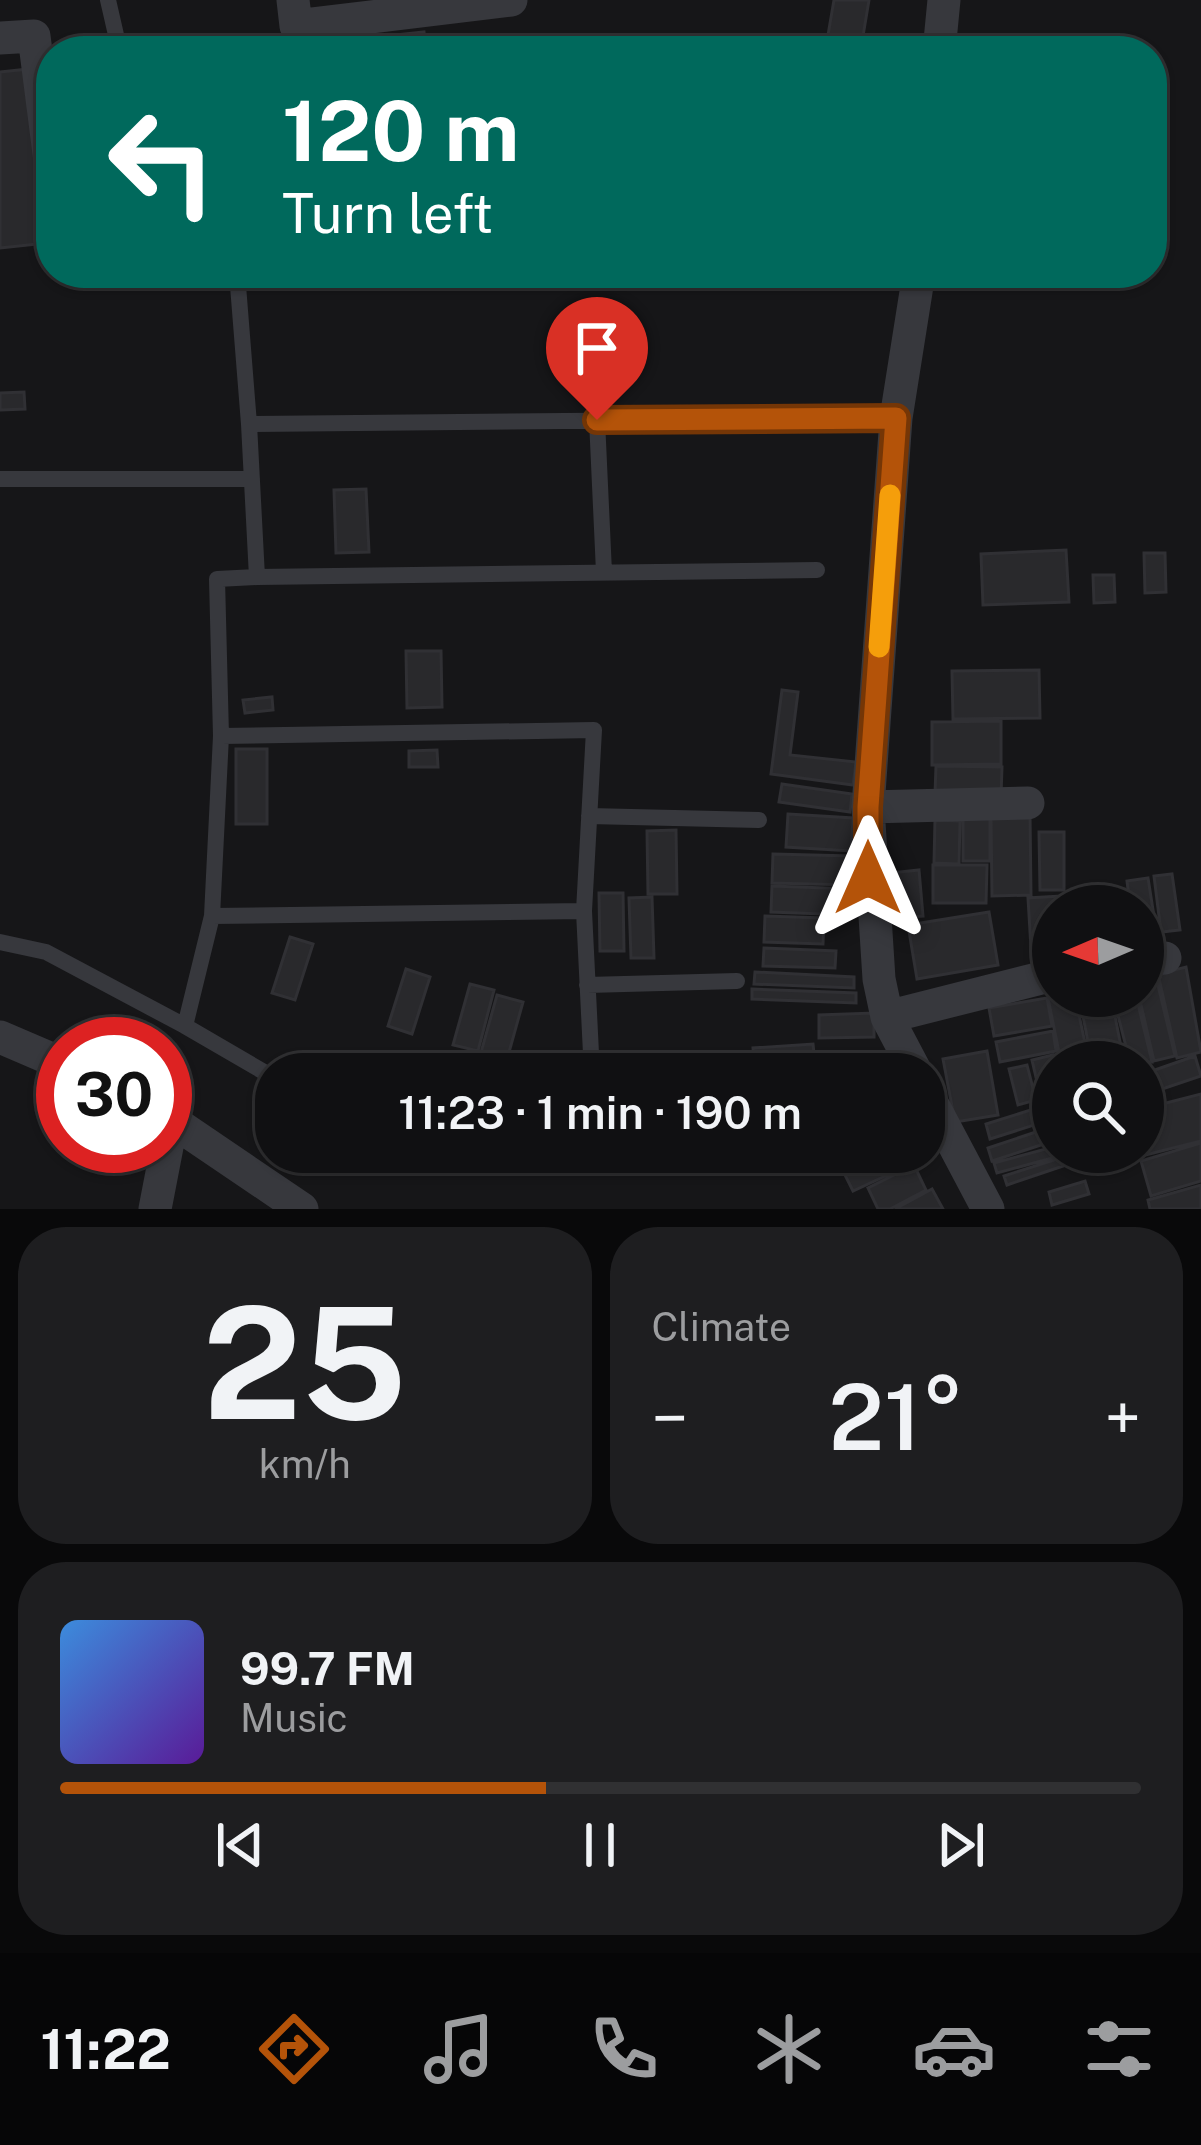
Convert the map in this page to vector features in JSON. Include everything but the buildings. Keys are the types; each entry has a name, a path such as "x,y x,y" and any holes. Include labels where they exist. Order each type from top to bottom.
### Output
{"street":[{"path":"293,0 296,26 511,0"},
{"path":"940,36 944,0"},
{"path":"0,38 34,36 36,52"},
{"path":"906,1053 887,1017 868,878 868,807 896,418 917,288"},
{"path":"868,807 1028,803"},
{"path":"887,1017 1032,980"},
{"path":"0,1037 36,1052"},
{"path":"945,1128 988,1209"},
{"path":"192,1135 302,1209"},
{"path":"155,1209 160,1173"}],"lane":[{"path":"108,0 116,36"},
{"path":"238,288 257,577"},
{"path":"249,424 896,418"},
{"path":"597,420 604,572"},
{"path":"0,479 252,479"},
{"path":"187,1017 212,916 221,736 218,579 817,570"},
{"path":"221,736 594,730 584,911 591,1053"},
{"path":"589,816 759,820"},
{"path":"212,916 584,911"},
{"path":"0,942 46,952 168,1017"},
{"path":"587,985 737,981"},
{"path":"192,1030 255,1067"}],"slow traffic":[{"path":"879,647 890,495"}],"route":[{"path":"597,420 896,418 868,807 868,878"}]}
